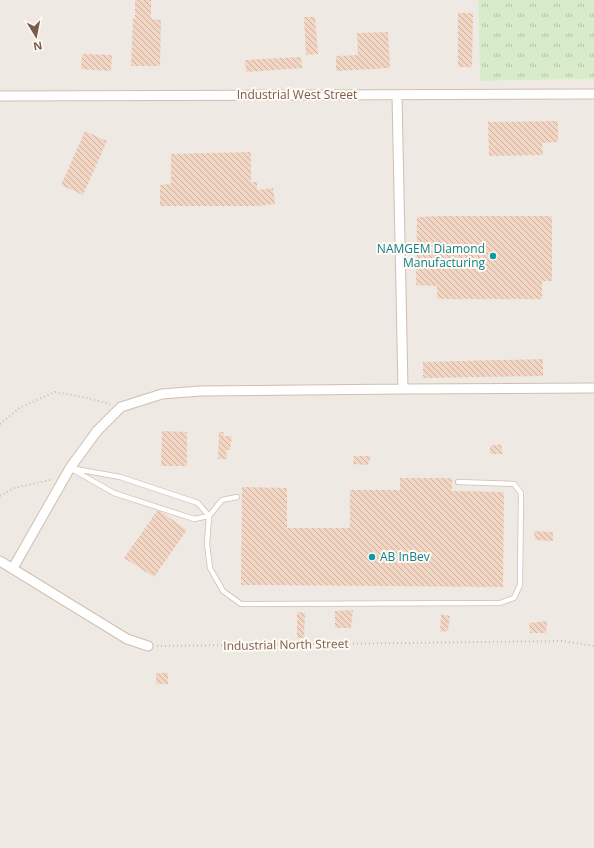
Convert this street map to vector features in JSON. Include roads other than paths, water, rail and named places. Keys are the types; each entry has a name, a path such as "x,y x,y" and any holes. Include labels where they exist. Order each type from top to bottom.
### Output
{"street":[{"name":"Industrial West Street","path":"0,96 594,94"},
{"path":"397,95 403,389"},
{"path":"13,568 70,468 97,431 121,407 162,394 200,391 594,388"},
{"path":"0,562 13,568 127,639 148,646"}],"lane":[{"path":"70,468 120,477 198,503 209,516"},
{"path":"70,468 114,493 194,519 209,516"},
{"path":"237,497 222,500 209,516 207,544 210,568 223,591 241,604 500,603 514,598 520,585 521,493 514,484 458,482"}],"place":[{"name":"NAMGEM Diamond Manufacturing","path":"493,256"},
{"name":"AB InBev","path":"372,557"}]}
